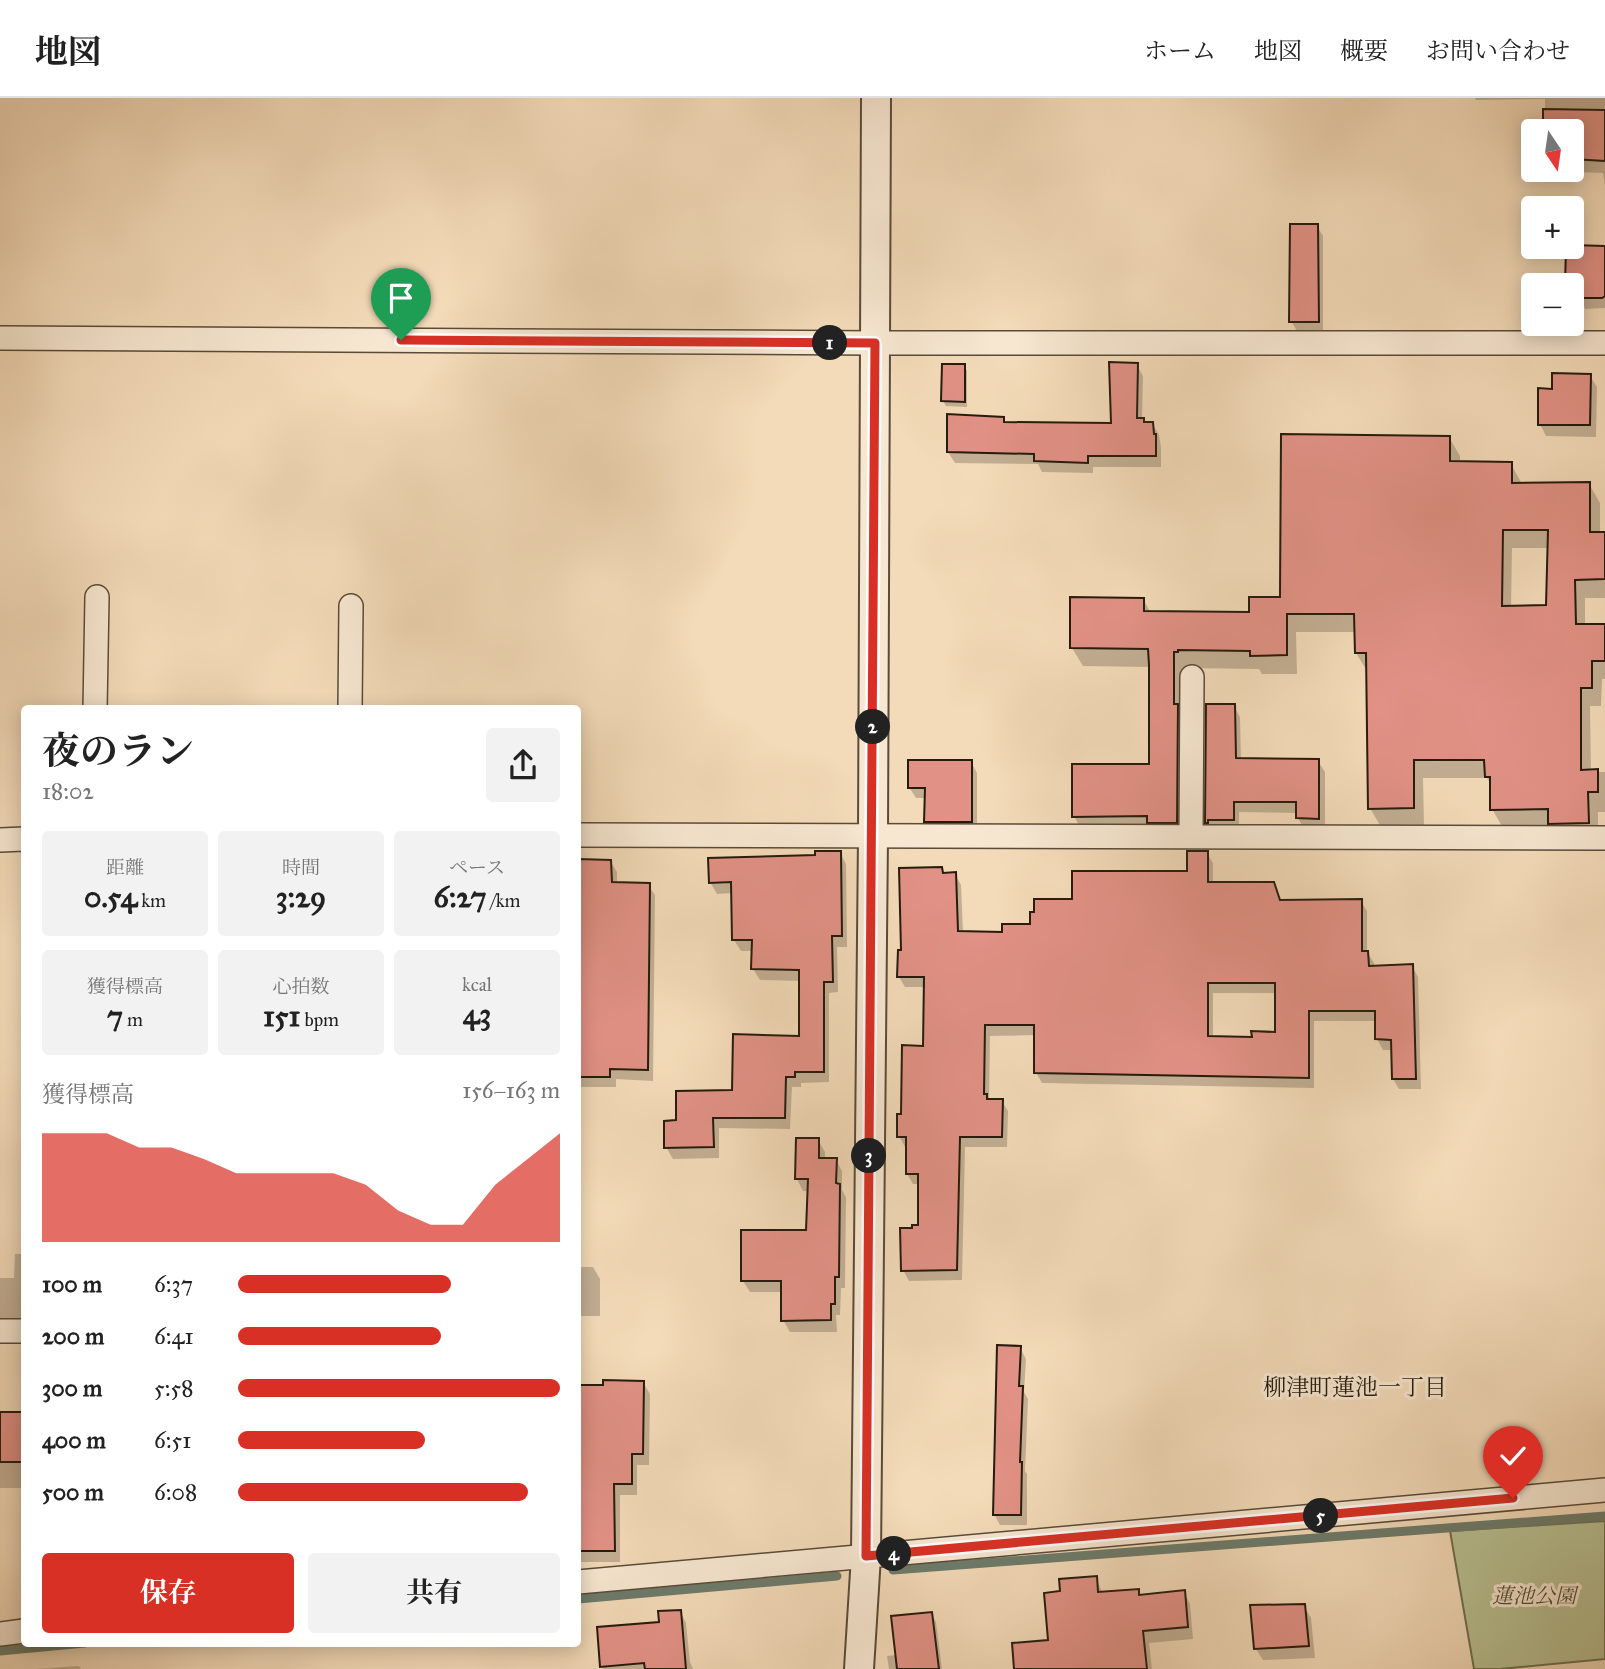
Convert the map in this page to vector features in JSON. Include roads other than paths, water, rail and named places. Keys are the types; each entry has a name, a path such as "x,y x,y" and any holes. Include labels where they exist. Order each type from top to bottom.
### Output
{"street":[{"path":"859,1669 866,1556 876,98"},
{"path":"0,338 875,343 1605,343"},
{"path":"95,705 97,597"},
{"path":"350,705 351,606"},
{"path":"1191,837 1192,677"},
{"path":"581,835 1605,838"},
{"path":"0,840 21,839"},
{"path":"0,1331 21,1331"},
{"path":"581,1582 1605,1490"},
{"path":"0,1634 21,1631"}],"waterway":[{"path":"893,1570 1605,1516"},
{"path":"581,1599 837,1576"},
{"path":"0,1651 42,1647"}],"district":[{"name":"柳津町蓮池一丁目","path":"1355,1387"}],"park label":[{"name":"蓮池公園","path":"1534,1596"}]}
